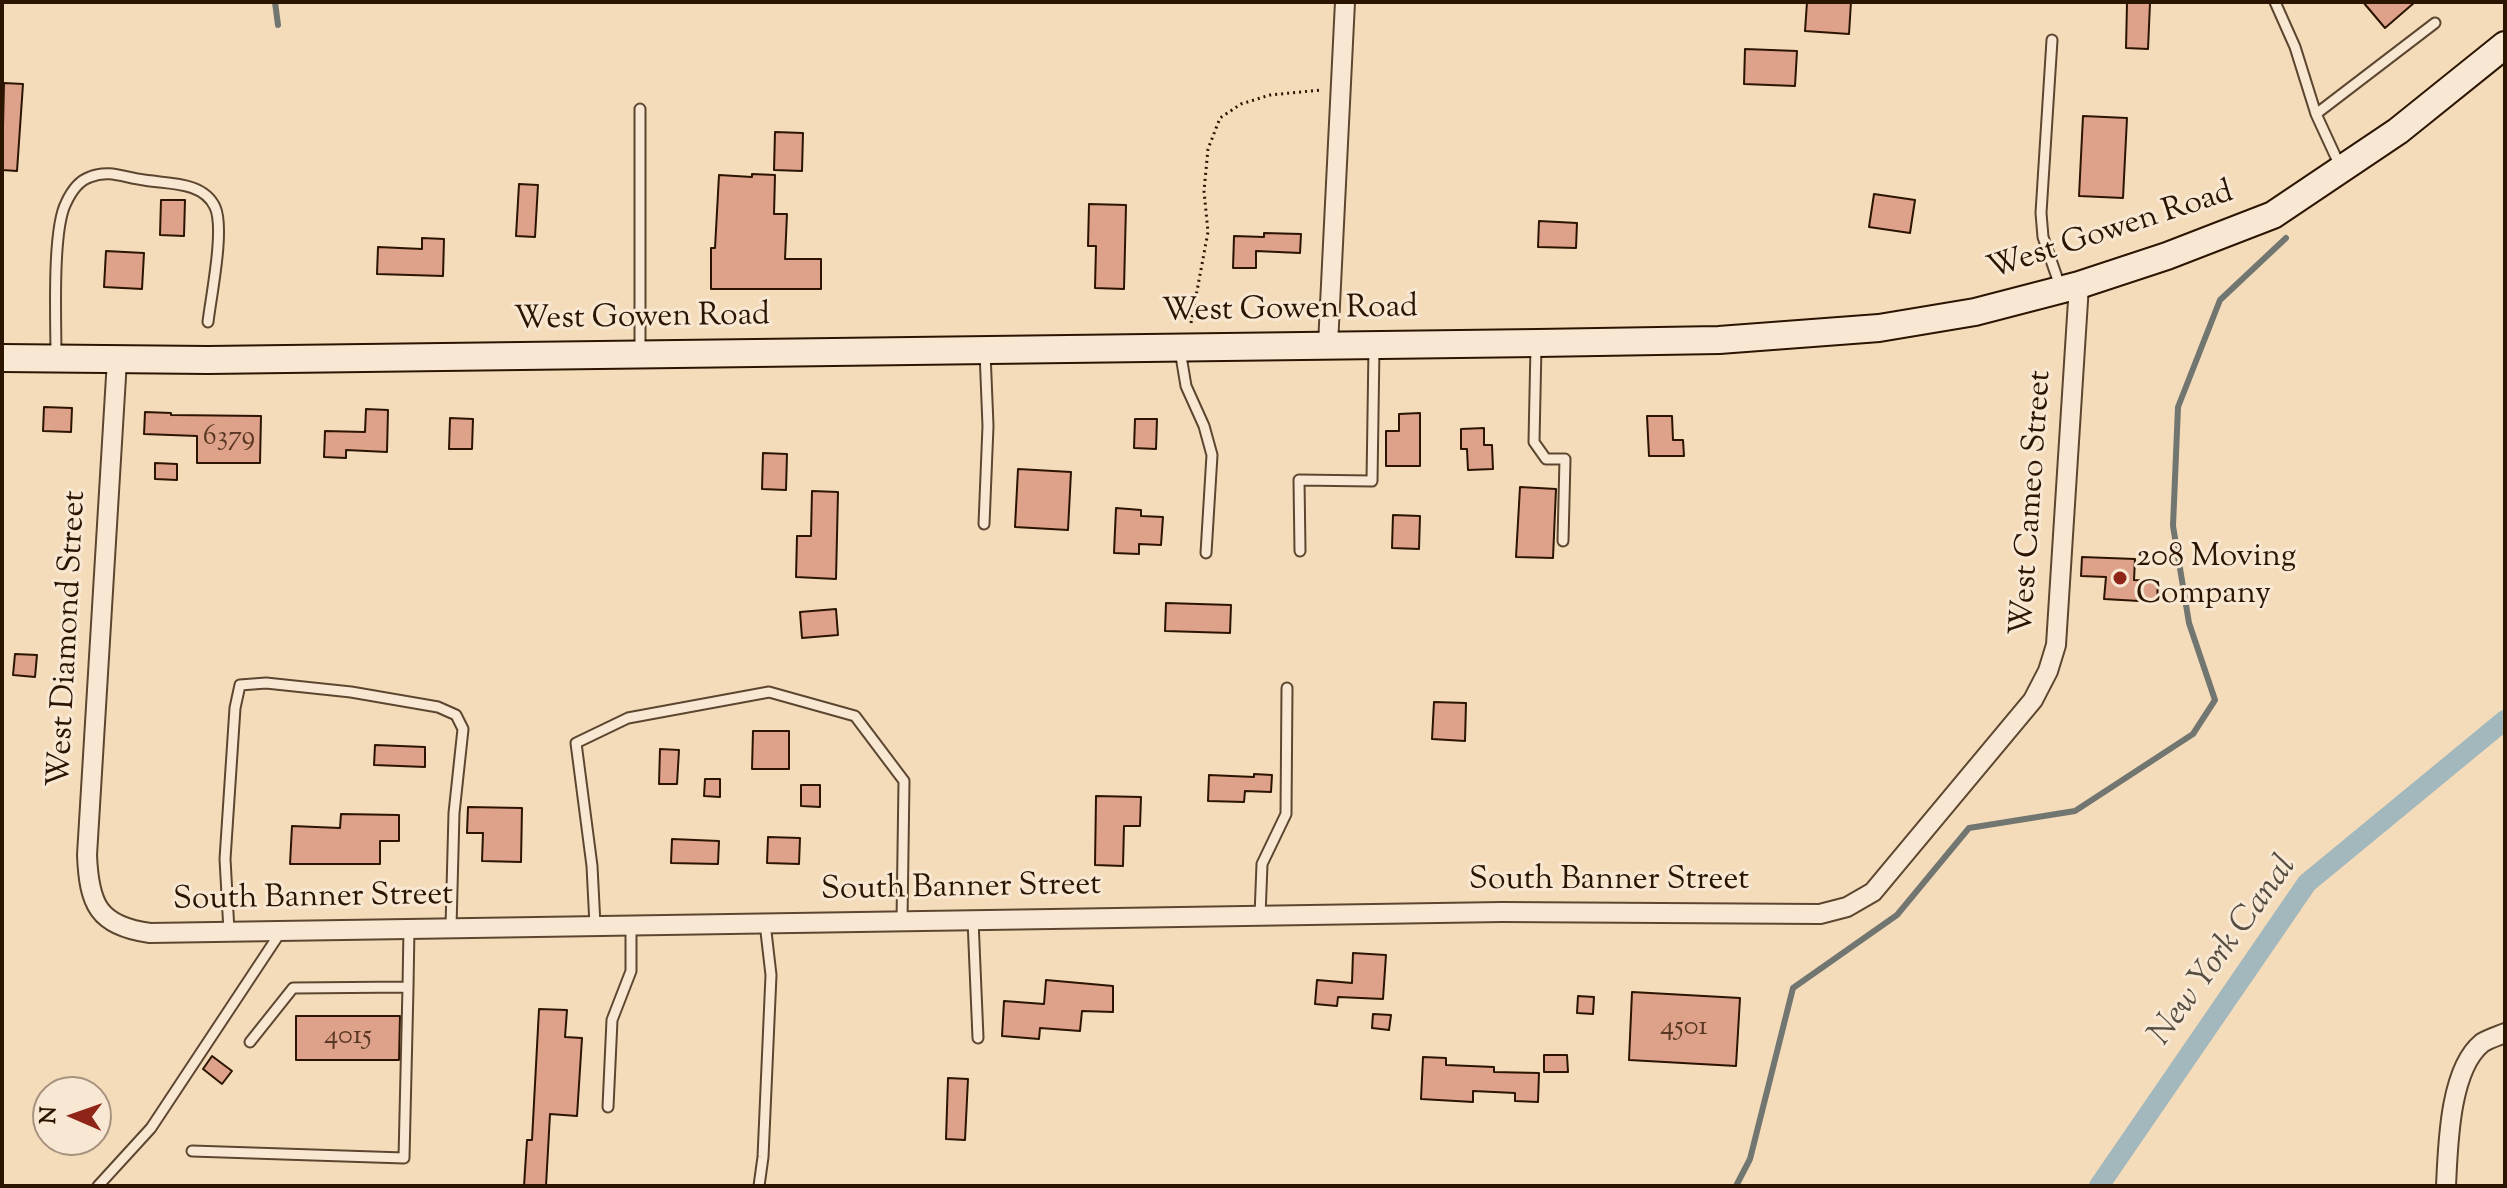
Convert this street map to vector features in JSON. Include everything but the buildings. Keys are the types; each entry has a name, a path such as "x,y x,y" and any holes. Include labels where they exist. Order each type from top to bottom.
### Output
{"street":[{"path":"1328,345 1345,2"},
{"name":"West Gowen Road","path":"2,358 117,360 1537,343 1719,340 1879,328 1975,312 2070,287 2167,256 2284,209 2398,131 2505,45"},
{"name":"West Cameo Street","path":"1820,914 1847,907 1873,892 2033,700 2048,671 2056,645 2070,287"},
{"name":"West Diamond Street","path":"106,917 94,901 88,880 87,855 117,360"},
{"name":"South Banner Street","path":"106,917 127,930 150,933 1502,912 1820,914"},
{"path":"2446,1186 2449,1119 2466,1066 2482,1043 2505,1033"}],"lane":[{"path":"2275,2 2295,47 2316,114 2343,170"},
{"path":"2316,114 2435,23"},
{"path":"2052,40 2041,213 2043,237 2070,287"},
{"path":"640,109 640,354"},
{"path":"56,359 59,232 64,207 75,187 87,178 105,173 191,187 206,195 215,206 219,234 208,322"},
{"path":"1537,343 1534,442 1546,459 1565,459 1563,541"},
{"path":"1300,551 1299,480 1372,481 1374,345"},
{"path":"1184,347 1186,386 1204,426 1212,455 1206,553"},
{"path":"984,524 988,426 985,349"},
{"path":"229,931 225,859 235,708 240,685 266,683 351,692 438,707 456,715 463,729 454,813 451,927"},
{"path":"1260,916 1262,864 1286,814 1287,688"},
{"path":"595,925 592,866 576,743 628,718 769,692 855,716 904,781 902,921"},
{"path":"973,920 978,1038"},
{"path":"759,1186 771,975 765,923"},
{"path":"608,1107 612,1020 631,971 631,925"},
{"path":"192,1151 404,1158 409,928"},
{"path":"98,1186 151,1128 281,930"},
{"path":"250,1042 293,988 408,987"}],"path":[{"path":"1184,347 1208,232 1204,191 1208,149 1220,118 1241,104 1270,95 1340,90"}],"waterway":[{"path":"275,2 278,25"},
{"path":"1736,1186 1750,1159 1793,988 1897,915 1969,828 2075,811 2193,734 2215,700 2189,623 2173,526 2178,407 2220,300 2286,238"},
{"name":"New York Canal","path":"2099,1186 2307,883 2505,720"}],"place":[{"name":"208 Moving Company","path":"2120,578"}]}
